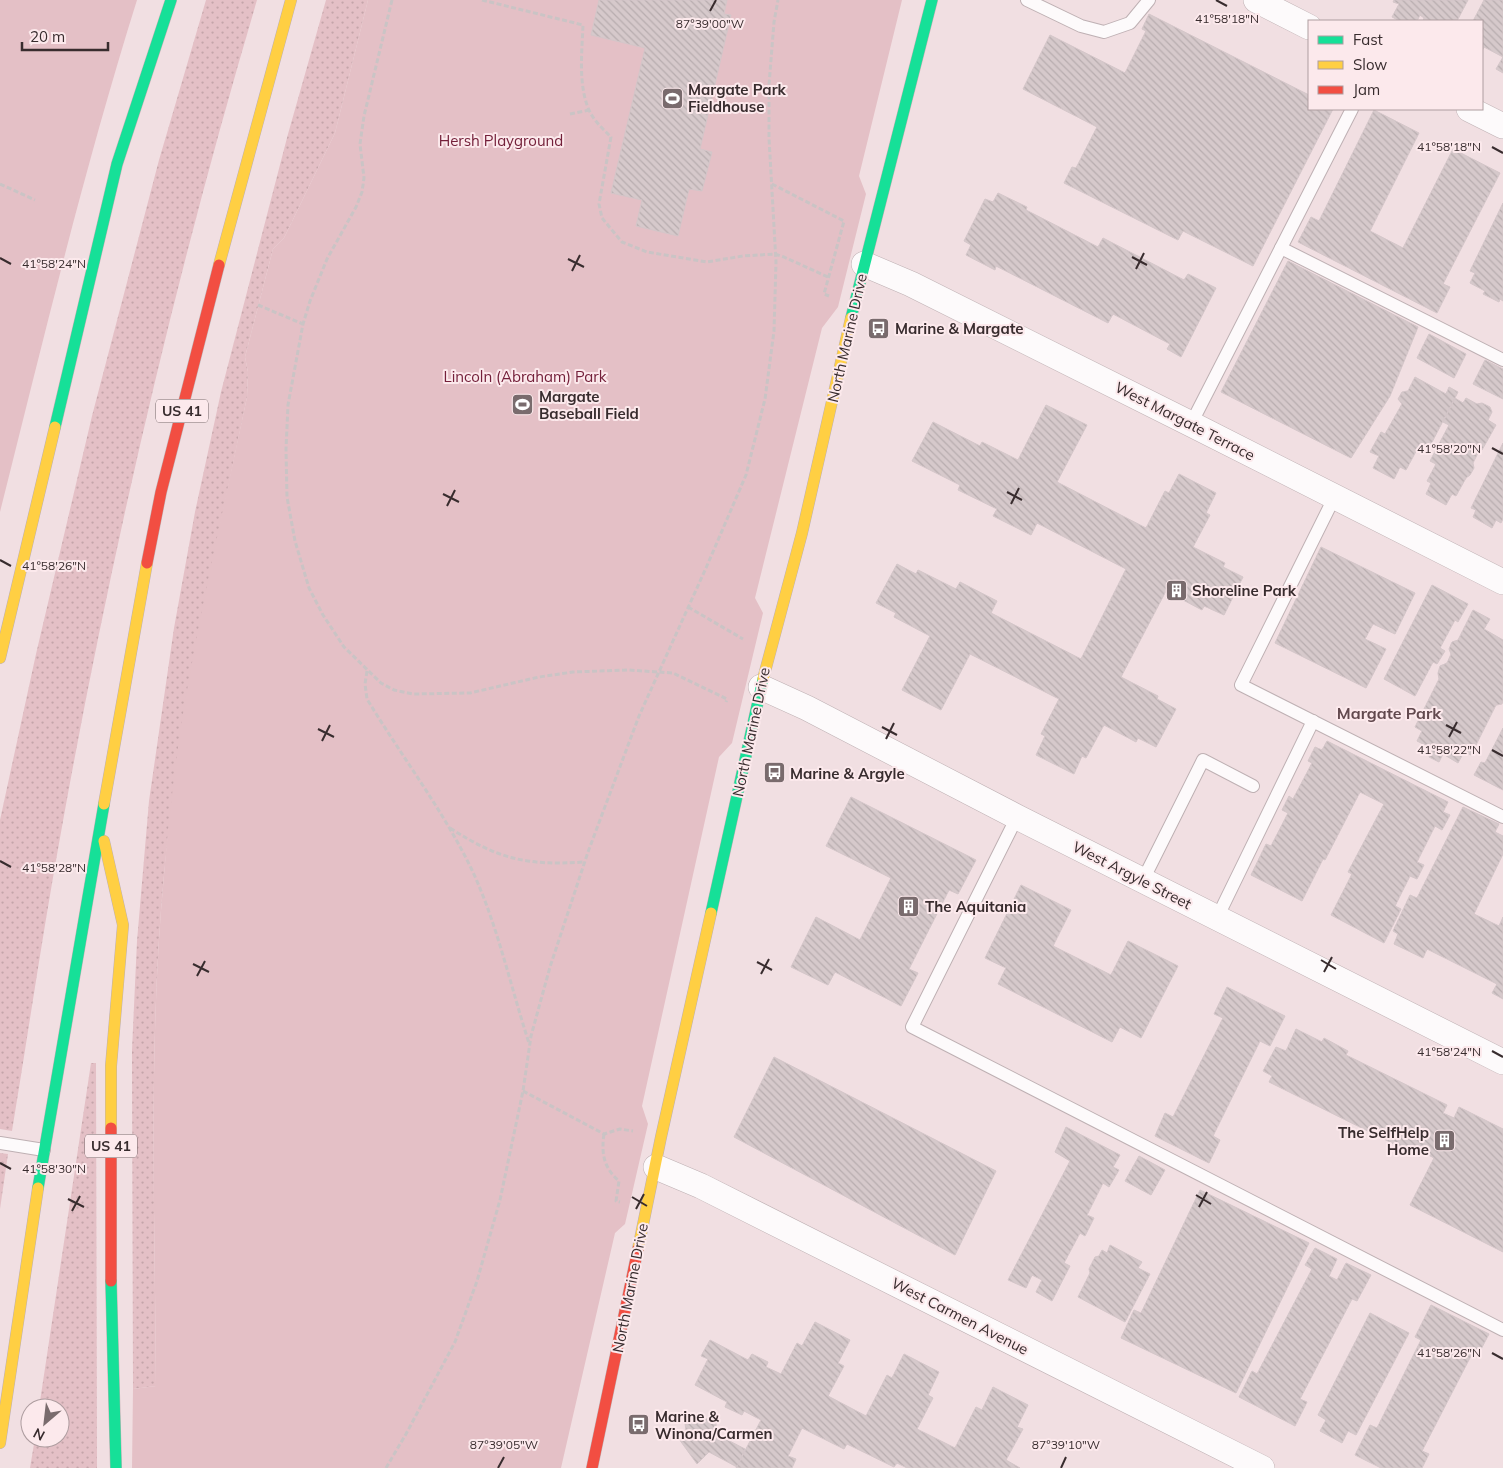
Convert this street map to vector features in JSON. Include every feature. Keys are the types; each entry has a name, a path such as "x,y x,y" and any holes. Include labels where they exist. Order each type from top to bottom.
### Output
{"main road":[{"path":"0,658 117,164 171,0"},
{"name":"US 41","path":"116,1468 111,1298 111,1066 123,925 101,827 128,667 161,492 234,205 291,0"},
{"name":"North Marine Drive","path":"592,1468 661,1137 767,659 802,533 864,264 932,0"},
{"path":"0,1443 44,1150 101,827"}],"street":[{"path":"1256,0 1308,26"},
{"path":"1471,110 1503,126"},
{"name":"West Margate Terrace","path":"864,264 910,284 1503,582"},
{"name":"West Argyle Street","path":"761,687 807,708 1017,817 1503,1062"},
{"name":"West Carmen Avenue","path":"656,1167 710,1191 1262,1468"}],"lane":[{"path":"1027,0 1080,26 1104,32 1130,23 1149,0"},
{"path":"1191,424 1351,110"},
{"path":"1280,248 1503,360"},
{"path":"1335,496 1240,685 1503,817"},
{"path":"1217,918 1313,721"},
{"path":"1143,880 1203,760 1252,786"},
{"path":"1017,817 912,1027 1503,1330"},
{"path":"0,1143 44,1150"}],"path":[{"path":"392,0 364,116 360,144 364,178 362,192 327,259 310,301 303,324 288,406 286,449 287,497 295,541 309,588 323,615 344,647 382,683 394,690 413,694 470,693 573,672 608,670 658,672 673,673 727,699 725,707"},
{"path":"482,0 583,25 582,73 589,110 599,125 611,137 599,204 602,218 622,242 647,252 707,262 743,256 775,254 828,277 844,221 772,184"},
{"path":"386,1468 455,1342 477,1281 500,1200 523,1091 530,1043 550,967 584,862 639,716 746,475 765,399 774,331 775,254 769,84 774,22 778,0"},
{"path":"570,114 589,110"},
{"path":"0,184 35,200"},
{"path":"258,305 303,324"},
{"path":"688,607 744,638 741,646"},
{"path":"367,670 367,699 450,827 472,870 491,916 515,1000 530,1043"},
{"path":"450,827 473,843 500,855 518,860 542,863 584,862"},
{"path":"523,1091 604,1134 620,1129 637,1132"},
{"path":"604,1134 605,1162 609,1172 620,1181 616,1201 623,1203"}],"green space":[{"path":"0,0 137,0 99,127 48,319 0,512"},
{"path":"206,0 257,0 200,203 125,511 82,717 63,821 12,1131 0,1129 0,820 36,654 92,416 159,160"},
{"path":"326,0 368,0 335,133 284,238 273,249 245,357 248,372 247,397 188,694 164,875 159,939 154,1067 156,1386 133,1389 132,1050 137,941 149,801 174,628 195,512 221,392 288,134"},
{"name":"Lincoln (Abraham) Park","path":"368,0 902,0 859,176 866,194 838,307 822,328 755,598 763,613 732,743 719,757 642,1106 648,1124 625,1224 615,1233 561,1468 132,1468 133,1389 156,1386 154,1067 156,1003 159,939 171,800 181,726 204,602 247,397 248,372 245,357 273,249 284,238 335,133"},
{"path":"91,1063 96,1063 97,1468 30,1468 33,1448 70,1448 70,1398 41,1398"},
{"path":"0,1153 8,1154 0,1209"}],"building":[{"name":"Margate Park Fieldhouse","path":"599,0 727,0 724,14 731,15 700,149 712,152 702,191 689,189 678,236 636,226 642,200 611,193 645,48 591,35"},
{"path":"1394,0 1468,0 1458,20 1423,20 1424,18 1420,15 1418,20 1398,20 1392,17 1399,4 1393,2"},
{"path":"1484,0 1503,0 1503,57 1484,47 1483,49 1483,20 1474,20"},
{"path":"1149,14 1308,94 1308,110 1332,110 1253,266 1183,231 1178,240 1064,183 1072,167 1076,168 1097,127 1023,89 1050,35 1125,73 1146,31 1142,29"},
{"path":"1503,57 1503,73 1496,69"},
{"path":"1374,110 1419,133 1370,231 1403,248 1453,149 1500,173 1443,284 1450,287 1437,313 1298,242 1311,217 1319,221"},
{"path":"998,193 1027,207 1026,210 1098,247 1103,238 1184,280 1188,274 1216,288 1181,357 1167,349 1170,344 1113,314 1108,323 996,266 995,270 966,255 971,245 964,241 985,199 993,202"},
{"path":"1503,203 1503,301 1500,299 1499,302 1483,294 1485,291 1470,283 1475,273 1470,271"},
{"path":"1288,261 1418,327 1390,396 1351,458 1221,392"},
{"path":"1429,334 1466,354 1454,378 1417,358"},
{"path":"1485,360 1503,369 1503,399 1473,384"},
{"path":"1415,377 1446,394 1449,387 1458,392 1429,448 1420,444 1406,470 1400,467 1394,479 1373,468 1379,456 1370,452 1381,432 1385,434 1402,404 1398,399 1402,392 1408,391"},
{"path":"1455,398 1463,403 1466,398 1477,404 1482,403 1490,407 1492,412 1488,420 1496,425 1482,450 1478,453 1470,475 1466,478 1456,496 1452,494 1446,505 1426,494 1431,483 1427,481 1436,464 1430,461 1449,425 1443,422"},
{"name":"Shoreline Park","path":"1046,405 1087,425 1057,482 1146,528 1165,491 1169,493 1179,474 1216,493 1206,513 1210,515 1193,547 1225,563 1223,567 1243,577 1224,615 1204,606 1202,610 1166,591 1121,677 1158,696 1157,699 1176,709 1156,747 1138,738 1136,742 1104,725 1086,758 1082,756 1074,774 1036,755 1045,736 1041,734 1059,699 970,654 941,710 902,690 930,636 894,617 896,613 876,603 897,564 916,574 918,570 956,589 960,582 997,601 991,613 1081,659 1126,569 1037,523 1031,535 993,516 997,509 958,490 960,485 912,461 933,422 980,446 982,442 1018,460"},
{"path":"1503,443 1503,519 1501,523 1496,520 1492,528 1473,517 1476,510 1471,508"},
{"path":"1321,547 1415,593 1395,634 1373,624 1365,639 1386,649 1366,688 1275,643"},
{"path":"1432,585 1468,604 1458,622 1455,620 1440,648 1445,651 1437,664 1433,662 1415,696 1384,679"},
{"path":"1473,610 1490,619 1484,629 1503,640 1503,700 1502,704 1496,705 1471,755 1464,752 1458,763 1443,754 1439,762 1429,757 1433,749 1417,741 1422,731 1415,727 1439,679 1440,666 1447,663 1451,654 1449,649 1452,642 1458,640"},
{"path":"1503,728 1503,790 1474,775 1481,762 1485,763"},
{"path":"1327,741 1448,802 1443,812 1450,815 1442,830 1435,826 1417,862 1424,865 1417,879 1410,876 1395,906 1401,909 1384,943 1331,915 1352,874 1348,872 1384,804 1360,792 1302,901 1251,875 1266,844 1271,846 1288,813 1282,810 1289,796 1293,799 1312,763 1308,761 1315,747 1322,750"},
{"name":"The Aquitania","path":"851,797 976,860 958,894 949,890 909,969 918,973 901,1006 835,972 828,985 791,967 816,917 860,940 891,878 826,846"},
{"path":"1463,807 1499,824 1495,832 1503,836 1503,854 1474,914 1499,926 1503,917 1503,999 1492,993 1497,984 1427,949 1423,958 1394,944 1398,934 1393,931 1410,895 1417,898"},
{"path":"1021,885 1071,910 1053,946 1111,975 1128,941 1178,966 1141,1038 1120,1027 1112,1042 998,984 1006,968 985,958"},
{"path":"1227,987 1285,1016 1270,1046 1260,1041 1213,1136 1220,1140 1209,1163 1155,1136 1165,1113 1173,1117 1223,1018 1214,1014"},
{"name":"The SelfHelp Home","path":"1296,1029 1322,1042 1324,1038 1348,1051 1346,1055 1447,1105 1443,1113 1454,1118 1459,1107 1503,1129 1503,1252 1410,1205 1434,1158 1423,1152 1420,1157 1269,1082 1272,1076 1263,1071 1276,1047 1286,1051"},
{"path":"774,1057 996,1171 955,1255 734,1137"},
{"path":"1066,1127 1120,1155 1113,1167 1119,1170 1109,1187 1103,1183 1087,1215 1094,1218 1085,1236 1080,1233 1064,1263 1070,1266 1052,1301 1036,1292 1042,1280 1032,1275 1026,1288 1008,1280 1070,1161 1055,1152"},
{"path":"1139,1156 1165,1170 1151,1195 1125,1181"},
{"path":"1200,1190 1309,1243 1236,1393 1121,1338 1134,1310 1141,1313"},
{"path":"1110,1245 1142,1262 1138,1268 1150,1274 1125,1322 1078,1297 1090,1273 1089,1269 1095,1257 1099,1256 1102,1250 1107,1253"},
{"path":"1315,1248 1337,1259 1329,1276 1337,1280 1346,1263 1371,1275 1357,1301 1352,1299 1300,1399 1307,1402 1295,1426 1239,1397 1252,1371 1257,1374 1312,1269 1305,1265"},
{"path":"1431,1305 1489,1334 1478,1355 1473,1352 1422,1451 1429,1454 1422,1468 1381,1468 1355,1455 1370,1425 1377,1428 1421,1340 1415,1337"},
{"path":"1370,1313 1409,1333 1356,1435 1348,1431 1342,1443 1320,1431 1326,1420 1318,1415"},
{"path":"815,1322 850,1340 838,1363 844,1366 828,1396 866,1416 887,1375 892,1378 904,1354 939,1372 928,1395 933,1398 917,1429 955,1448 976,1407 982,1410 993,1387 1028,1405 1017,1427 1023,1429 1006,1460 1020,1468 907,1468 897,1463 894,1467 847,1444 844,1449 802,1428 788,1456 796,1459 792,1468 736,1468 761,1420 744,1411 742,1415 725,1407 727,1402 695,1385 708,1359 701,1356 710,1340 748,1360 752,1354 768,1362 766,1367 781,1374 797,1343 802,1346"},
{"path":"716,1417 716,1434 745,1449 737,1467 709,1452 697,1464 679,1439 686,1431 685,1423"}],"traffic: fast":[{"path":"55,427 117,164 171,0"},
{"path":"851,318 932,0"},
{"path":"711,913 763,679"},
{"path":"38,1188 104,804"},
{"path":"111,1281 116,1468"}],"traffic: slow":[{"path":"219,265 291,0"},
{"path":"763,679 802,533 851,318"},
{"path":"0,658 55,427"},
{"path":"104,804 147,563"},
{"path":"104,841 123,925 111,1066 111,1128"},
{"path":"638,1249 711,913"},
{"path":"0,1443 38,1188"}],"traffic: jam":[{"path":"147,563 161,492 219,265"},
{"path":"111,1128 111,1281"},
{"path":"592,1468 638,1249"}],"place":[{"name":"Margate Park Fieldhouse","path":"672,98"},
{"name":"Marine & Margate","path":"879,328"},
{"name":"Margate Baseball Field","path":"523,405"},
{"name":"Shoreline Park","path":"1176,590"},
{"name":"Marine & Argyle","path":"774,773"},
{"name":"The Aquitania","path":"909,906"},
{"name":"The SelfHelp Home","path":"1445,1141"},
{"name":"Marine & Winona/Carmen","path":"639,1425"}],"district":[{"name":"Margate Park","path":"1389,713"}],"park label":[{"name":"Hersh Playground","path":"501,140"}]}
